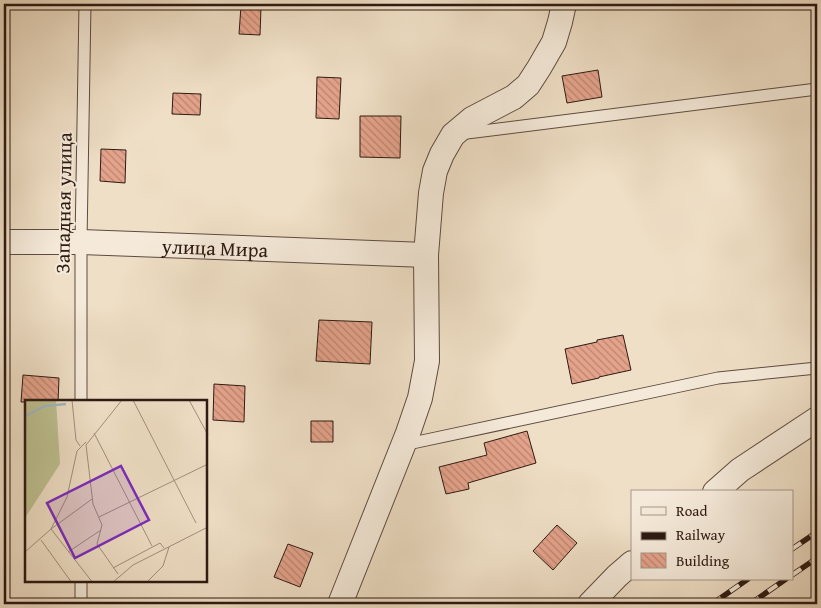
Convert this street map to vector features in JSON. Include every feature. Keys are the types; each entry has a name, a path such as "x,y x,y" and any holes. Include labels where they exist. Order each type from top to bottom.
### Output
{"street":[{"path":"340,604 403,446 420,398 427,361 426,255 431,193 435,171 442,154 454,135 472,119 514,97 528,85 554,42 564,4"},
{"name":"улица Мира","path":"4,242 81,242 426,255"},
{"path":"717,490 740,470 817,419"},
{"path":"590,604 631,564"}],"lane":[{"name":"Западная улица","path":"81,400 81,242 85,4"},
{"path":"454,135 817,89"},
{"path":"403,446 718,378 817,368"},
{"path":"81,583 81,604"}],"building":[{"path":"241,6 261,7 260,35 239,34"},
{"path":"598,70 602,97 567,103 562,76"},
{"path":"317,77 341,78 339,119 316,118"},
{"path":"173,93 201,94 200,115 172,114"},
{"path":"360,116 401,116 400,158 360,157"},
{"path":"101,149 126,150 125,183 100,181"},
{"path":"319,320 372,322 370,364 316,361"},
{"path":"623,335 631,370 572,384 565,349"},
{"path":"23,375 59,378 58,400 25,400 25,402 21,402"},
{"path":"214,384 245,386 244,422 213,420"},
{"path":"311,421 333,421 333,442 311,442"},
{"path":"527,431 536,463 468,483 469,489 446,494 439,467 487,455 484,443"},
{"path":"557,525 577,543 553,570 533,551"},
{"path":"288,544 313,553 300,587 274,577"}],"railway":[{"path":"794,548 817,532"},
{"path":"794,574 817,558"},
{"path":"712,604 747,580"},
{"path":"750,604 785,580"}]}
